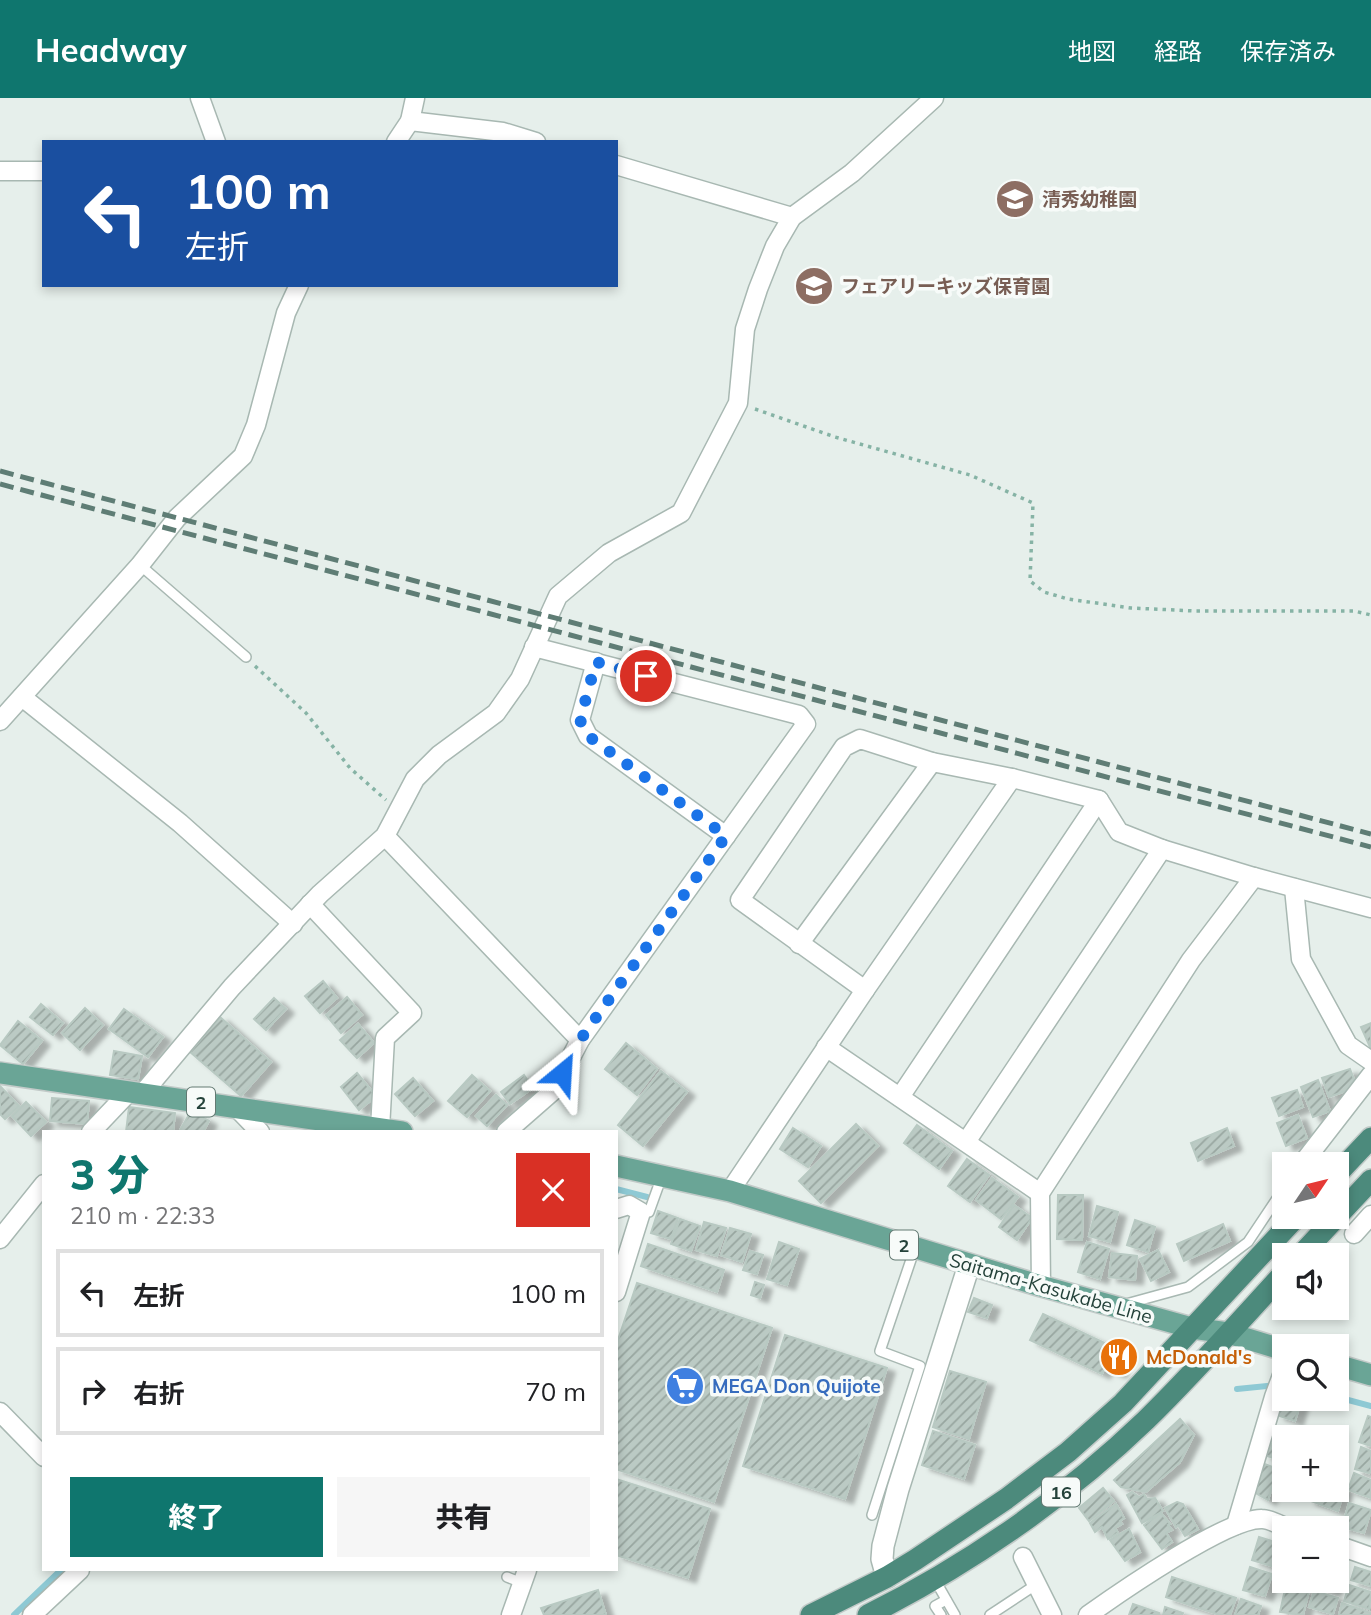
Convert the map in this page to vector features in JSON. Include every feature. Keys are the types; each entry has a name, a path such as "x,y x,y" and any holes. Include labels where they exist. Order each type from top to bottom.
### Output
{"highway":[{"path":"1349,1161 1371,1138"},
{"path":"1312,1243 1371,1180"},
{"name":"16","path":"811,1615 887,1577 964,1529 1068,1452 1123,1403 1285,1229"},
{"name":"16","path":"868,1615 934,1579 1024,1520 1084,1474 1145,1420 1272,1286"}],"main road":[{"name":"2","path":"0,1073 387,1130"},
{"name":"Saitama-Kasukabe Line","path":"618,1166 730,1191 913,1254 969,1265 1192,1328 1228,1333 1272,1346"},
{"path":"1349,1369 1371,1375"}],"street":[{"path":"200,98 215,140"},
{"path":"397,140 410,121 415,98"},
{"path":"93,1130 136,1092 310,904 385,836 415,779 439,755 496,713 520,680 558,596 609,553 681,513 738,403 745,329 775,246 792,217 852,173 934,98"},
{"path":"410,121 503,132 529,140"},
{"path":"618,166 792,217"},
{"path":"0,171 42,171"},
{"path":"0,721 140,565 177,518 243,456 256,425 286,313 298,287"},
{"path":"508,1130 554,1090 580,1040 806,724 799,715 534,646"},
{"path":"596,662 580,720 588,736 726,836"},
{"path":"22,697 180,822 293,924"},
{"path":"865,990 740,900 844,747 860,739 932,762 1012,778 1098,800 1119,832 1162,849 1254,877 1371,908"},
{"path":"799,944 932,762"},
{"path":"730,1191 1012,778"},
{"path":"900,1097 1098,800"},
{"path":"385,836 580,1040"},
{"path":"966,1142 1162,849"},
{"path":"1041,1286 1040,1193 1191,960 1254,877"},
{"path":"1294,888 1301,959 1348,1045 1371,1061"},
{"path":"310,904 412,1013 385,1038 380,1129"},
{"path":"826,1047 1040,1193"},
{"path":"1310,1152 1371,1075"},
{"path":"236,1107 258,1130"},
{"path":"0,1239 42,1186"},
{"path":"618,1208 629,1205 641,1212 618,1286"},
{"path":"1354,1234 1371,1215"},
{"path":"887,1577 882,1559 889,1487 969,1265"},
{"path":"1236,1525 1272,1405"},
{"path":"0,1412 42,1455"},
{"path":"1088,1615 1140,1578 1236,1525 1262,1519 1272,1523"},
{"path":"1349,1549 1371,1557"},
{"path":"1023,1558 1052,1615"},
{"path":"32,1615 79,1571"},
{"path":"511,1615 519,1576"}],"lane":[{"path":"140,565 246,657"},
{"path":"641,1212 649,1212 662,1176"},
{"path":"1116,1307 1188,1287 1248,1242 1272,1206"},
{"path":"872,1515 889,1487 920,1366 880,1351 913,1254"},
{"path":"934,1579 955,1615"},
{"path":"990,1615 1037,1584"},
{"path":"940,1615 935,1606 946,1600"}],"path":[{"path":"738,403 835,437 970,475 1033,503 1030,581 1044,592 1068,599 1131,608 1196,611 1354,611 1371,615"},
{"path":"246,657 306,713 350,768 399,811"}],"building":[{"path":"323,981 337,998 320,1013 305,996"},
{"path":"347,997 362,1015 341,1033 326,1015"},
{"path":"274,998 286,1009 266,1030 254,1019"},
{"path":"41,1004 63,1023 53,1035 30,1017"},
{"path":"85,1008 103,1025 80,1050 62,1033"},
{"path":"124,1009 163,1037 148,1057 109,1029"},
{"path":"220,1017 271,1062 241,1096 190,1052"},
{"path":"18,1021 42,1041 23,1064 0,1045"},
{"path":"1371,1023 1371,1047 1370,1047 1361,1027"},
{"path":"358,1024 374,1043 357,1058 340,1040"},
{"path":"626,1043 657,1069 637,1095 605,1069"},
{"path":"114,1051 142,1056 138,1079 110,1075"},
{"path":"1350,1069 1357,1087 1329,1097 1322,1078"},
{"path":"661,1071 687,1092 643,1146 618,1125"},
{"path":"357,1073 376,1096 359,1110 341,1087"},
{"path":"472,1075 490,1091 467,1117 448,1101"},
{"path":"524,1075 533,1088 510,1104 501,1092"},
{"path":"413,1078 433,1101 415,1116 395,1094"},
{"path":"1318,1080 1330,1111 1313,1117 1301,1087"},
{"path":"0,1086 19,1106 5,1119 0,1114"},
{"path":"1297,1090 1303,1107 1279,1116 1272,1098"},
{"path":"496,1095 507,1105 487,1126 476,1116"},
{"path":"52,1098 89,1101 87,1124 50,1121"},
{"path":"26,1102 46,1122 31,1136 12,1116"},
{"path":"129,1107 175,1113 173,1130 126,1130"},
{"path":"191,1111 209,1121 204,1130 180,1130"},
{"path":"1298,1115 1307,1138 1286,1146 1277,1123"},
{"path":"856,1124 878,1146 821,1203 799,1181"},
{"path":"917,1125 952,1151 939,1169 904,1143"},
{"path":"793,1128 821,1146 808,1167 780,1149"},
{"path":"1227,1128 1234,1146 1198,1161 1191,1143"},
{"path":"967,1159 989,1175 970,1202 948,1186"},
{"path":"992,1178 1018,1197 1001,1219 976,1200"},
{"path":"1058,1195 1083,1195 1082,1240 1057,1239"},
{"path":"1014,1205 1032,1218 1017,1240 999,1227"},
{"path":"1097,1206 1118,1212 1110,1242 1089,1236"},
{"path":"658,1211 678,1218 671,1239 651,1233"},
{"path":"680,1219 700,1226 691,1251 671,1244"},
{"path":"1135,1220 1155,1227 1148,1252 1127,1245"},
{"path":"704,1222 726,1228 717,1256 696,1250"},
{"path":"1223,1224 1230,1241 1184,1261 1177,1244"},
{"path":"730,1228 751,1234 742,1262 721,1255"},
{"path":"779,1242 799,1249 787,1285 767,1279"},
{"path":"1087,1242 1109,1249 1100,1279 1078,1272"},
{"path":"648,1244 724,1270 717,1292 641,1266"},
{"path":"1158,1250 1169,1272 1151,1281 1140,1259"},
{"path":"750,1251 763,1255 757,1274 743,1270"},
{"path":"1112,1253 1137,1256 1135,1280 1109,1277"},
{"path":"755,1282 764,1285 760,1298 751,1295"},
{"path":"637,1283 772,1328 714,1502 618,1470 618,1340"},
{"path":"974,1298 992,1305 987,1318 968,1312"},
{"path":"1043,1314 1115,1348 1102,1374 1030,1340"},
{"path":"785,1335 887,1368 845,1499 743,1466"},
{"path":"1114,1354 1124,1357 1119,1373 1110,1370"},
{"path":"950,1371 986,1382 969,1439 933,1427"},
{"path":"1278,1411 1298,1411 1295,1421 1277,1415"},
{"path":"1368,1416 1371,1417 1371,1446 1359,1442"},
{"path":"1180,1419 1194,1435 1180,1462 1146,1492 1121,1487 1114,1480"},
{"path":"933,1431 975,1445 964,1479 922,1465"},
{"path":"1272,1443 1272,1458 1264,1455 1267,1447 1270,1448"},
{"path":"1361,1447 1371,1451 1369,1473 1355,1469"},
{"path":"1262,1463 1272,1467 1272,1488 1268,1500 1252,1491"},
{"path":"1354,1473 1371,1480 1371,1498 1349,1490"},
{"path":"618,1480 710,1509 688,1578 618,1556"},
{"path":"1103,1488 1114,1501 1089,1521 1079,1508"},
{"path":"1132,1492 1139,1497 1144,1494 1147,1499 1155,1498 1163,1511 1142,1523 1127,1495"},
{"path":"1177,1502 1183,1504 1198,1529 1185,1536 1165,1508"},
{"path":"1313,1502 1341,1502 1338,1511"},
{"path":"1349,1503 1371,1510 1364,1533 1349,1529 1349,1516 1345,1516"},
{"path":"1116,1504 1124,1518 1120,1521 1122,1524 1115,1528 1118,1533 1108,1539 1102,1527 1095,1532 1090,1523"},
{"path":"1161,1513 1172,1530 1166,1533 1172,1542 1162,1549 1144,1525"},
{"path":"1129,1529 1140,1552 1125,1561 1110,1540"},
{"path":"1259,1537 1272,1541 1272,1566 1252,1560"},
{"path":"1250,1567 1272,1574 1265,1596 1243,1590"},
{"path":"1355,1567 1371,1572 1371,1586 1351,1580"},
{"path":"1172,1577 1236,1598 1230,1615 1220,1615 1166,1597"},
{"path":"1349,1585 1371,1592 1369,1609 1344,1601 1346,1593 1349,1593"},
{"path":"598,1590 606,1615 544,1615 541,1608"},
{"path":"1284,1593 1308,1593 1303,1615 1280,1612"},
{"path":"1313,1593 1338,1598 1333,1614 1309,1607"},
{"path":"1241,1599 1261,1606 1258,1615 1235,1615"},
{"path":"1342,1603 1371,1613 1371,1615 1339,1615"},
{"path":"1133,1604 1159,1613 1159,1615 1129,1615"},
{"path":"1165,1607 1183,1613 1163,1615"}],"waterway":[{"path":"618,1190 647,1197"},
{"path":"1237,1389 1272,1386"},
{"path":"1349,1400 1371,1406"},
{"path":"14,1615 60,1571"}],"railway":[{"path":"0,471 1371,834"},
{"path":"0,484 1371,847"}],"place":[{"name":"清秀幼稚園","path":"1015,199"},
{"name":"フェアリーキッズ保育園","path":"814,286"},
{"name":"McDonald's","path":"1119,1357"},
{"name":"MEGA Don Quijote","path":"685,1386"}],"route":[{"path":"562,1073 580,1040 726,836 588,736 580,720 596,662 646,676"}]}
